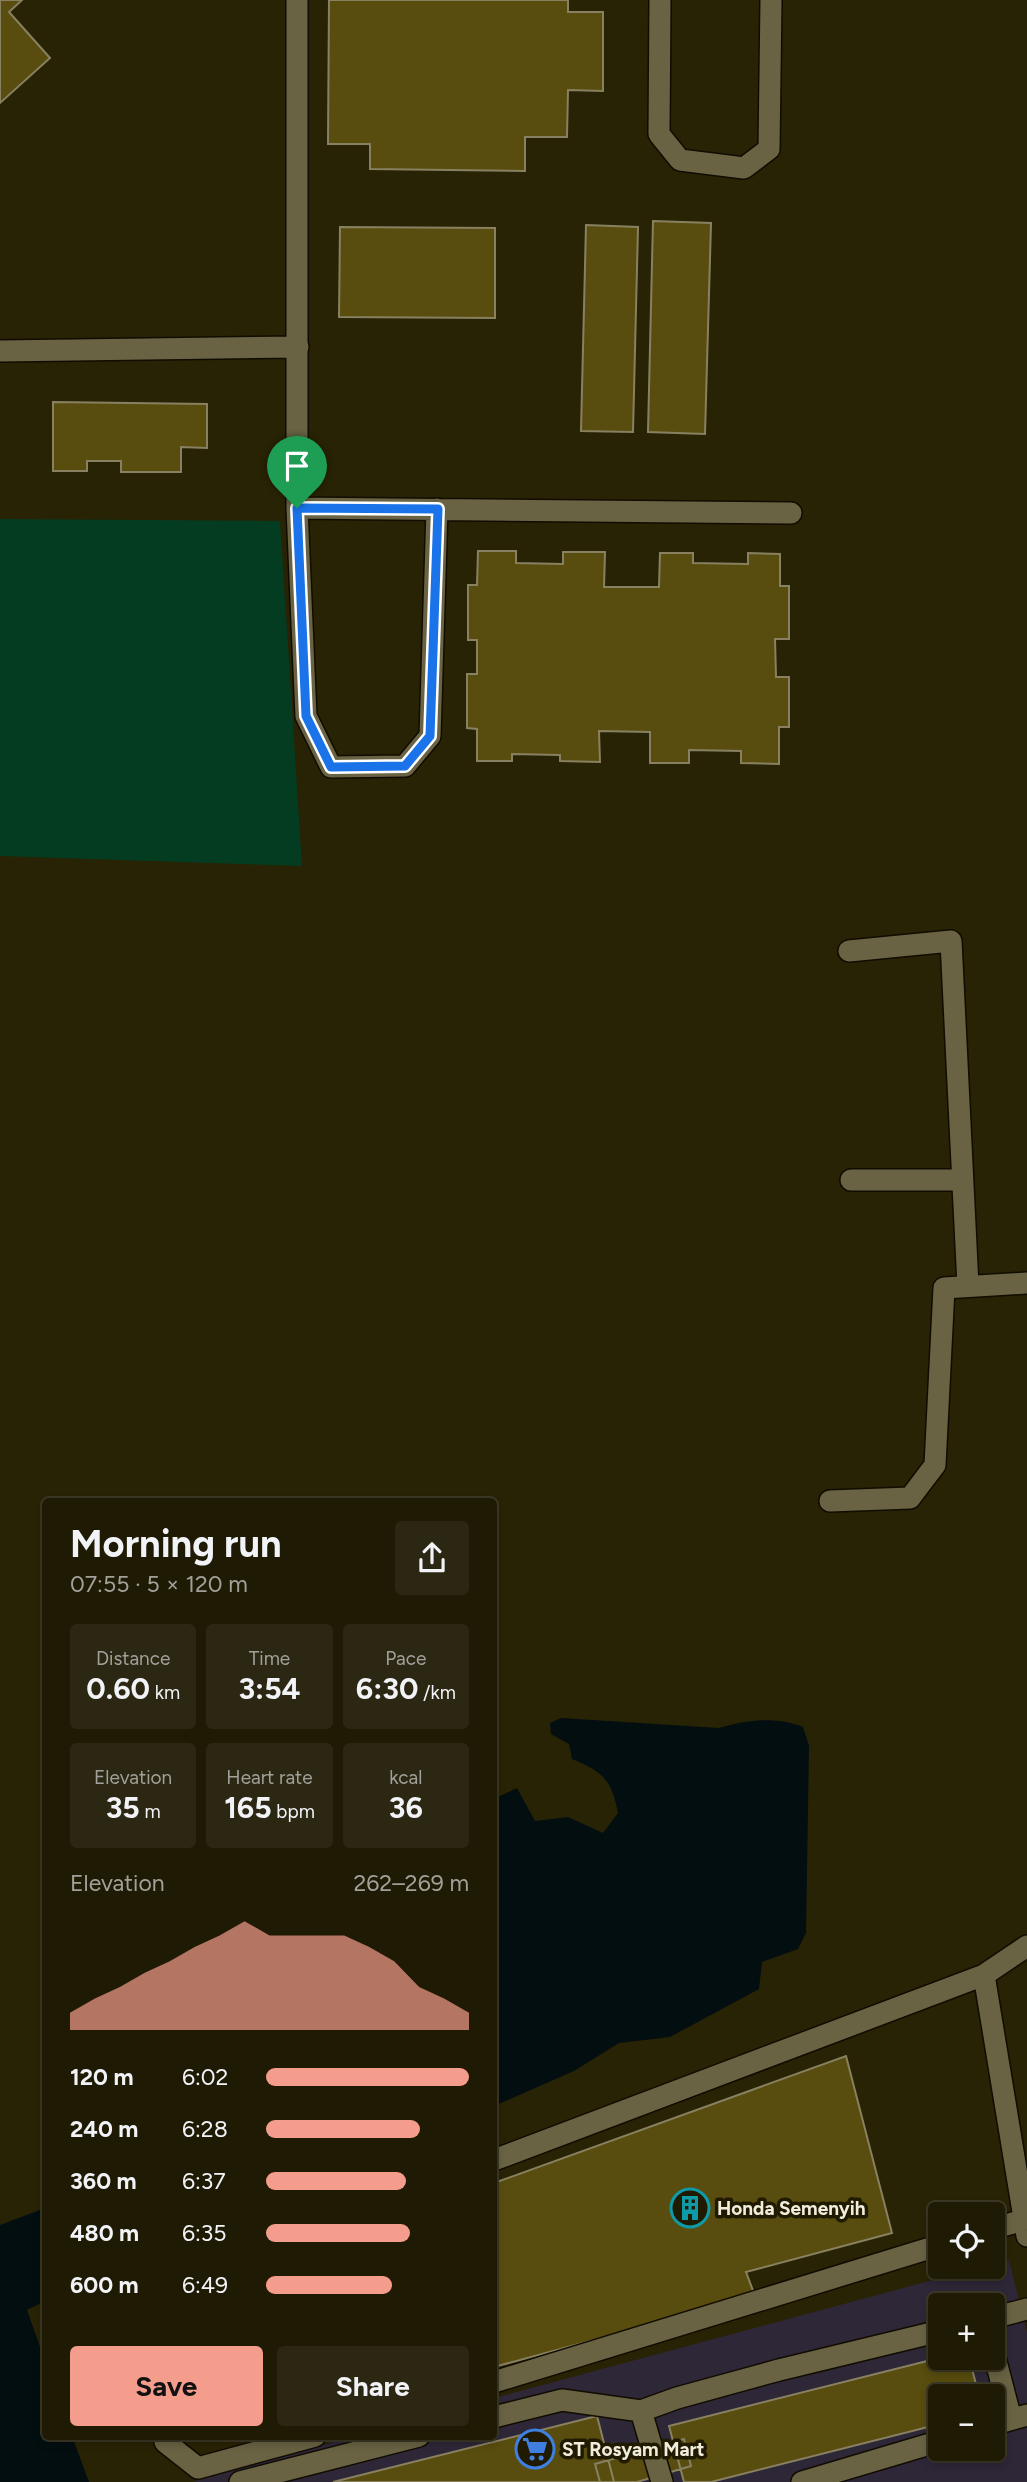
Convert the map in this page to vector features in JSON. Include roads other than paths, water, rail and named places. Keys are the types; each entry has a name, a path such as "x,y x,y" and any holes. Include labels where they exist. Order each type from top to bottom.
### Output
{"lane":[{"path":"297,0 297,508 306,716 331,767 405,766 430,736 438,509"},
{"path":"660,0 659,134 680,160 744,169 769,149 771,0"},
{"path":"0,351 298,347"},
{"path":"297,508 791,513"},
{"path":"849,951 951,941 968,1286"},
{"path":"851,1180 962,1180"},
{"path":"830,1501 910,1498 935,1465 944,1288 1027,1283"},
{"path":"497,2159 984,1975 1027,1947"},
{"path":"984,1975 1025,2228 1005,2229"},
{"path":"497,2381 928,2249"},
{"path":"1005,2315 1027,2309"},
{"path":"497,2416 562,2399 641,2411 677,2398 779,2370 928,2333"},
{"path":"998,2370 1010,2420"},
{"path":"641,2411 662,2482"},
{"path":"165,2440 198,2468 300,2440"},
{"path":"240,2482 403,2440"},
{"path":"802,2482 928,2445"}],"place":[{"name":"Honda Semenyih","path":"690,2208"},
{"name":"ST Rosyam Mart","path":"535,2449"}]}
